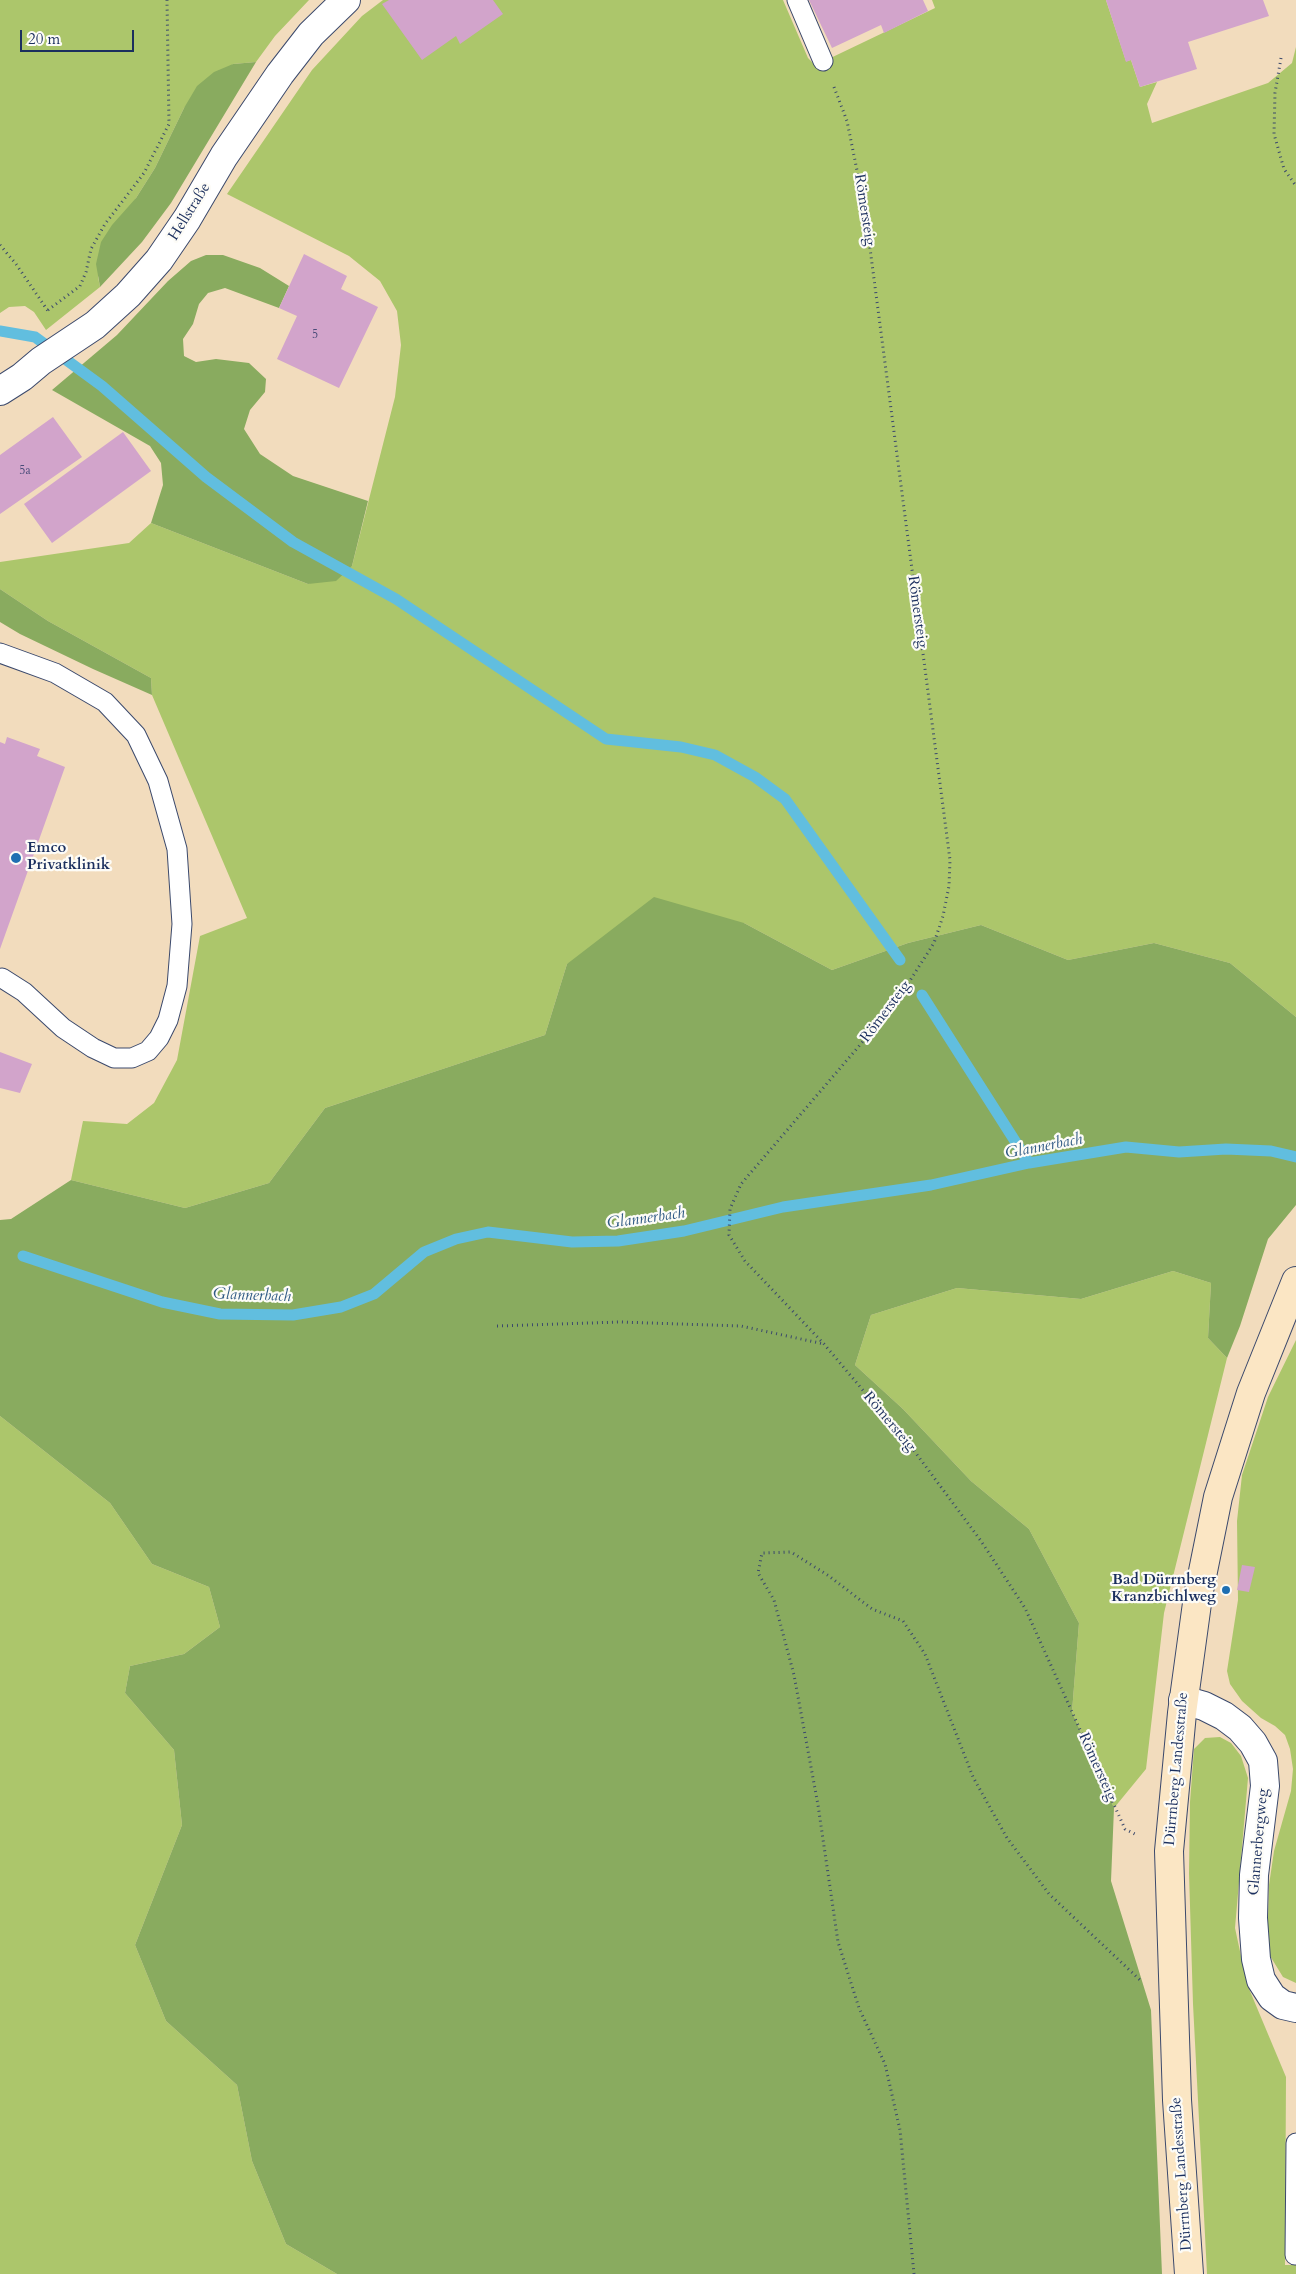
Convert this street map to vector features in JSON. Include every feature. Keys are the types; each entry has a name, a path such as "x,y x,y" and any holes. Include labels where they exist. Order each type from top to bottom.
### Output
{"main road":[{"name":"Dürrnberg Landesstraße","path":"1189,2274 1177,2100 1169,1851 1183,1700 1198,1596 1218,1497 1251,1393 1296,1281"}],"street":[{"name":"Hellstraße","path":"0,391 95,325 128,295 159,260 280,74 311,34 346,0"},
{"name":"Glannerbergweg","path":"1183,1700 1204,1706 1224,1716 1240,1728 1253,1743 1263,1761 1265,1786 1254,1875 1253,1918 1256,1959 1261,1980 1272,1997 1283,2006 1296,2008"}],"lane":[{"path":"796,0 823,62"},
{"path":"0,652 55,673 105,702 136,735 158,781 176,849 182,924 177,986 168,1020 159,1038 148,1050 132,1058 114,1058 93,1048 63,1028 24,992 2,978"},
{"path":"1295,2255 1296,2143"}],"path":[{"path":"48,310 80,286 95,241 104,224 144,173 169,124 167,0"},
{"path":"1281,58 1275,93 1274,134 1284,169 1296,186"},
{"name":"Römersteig","path":"823,62 847,121 865,210 950,860 949,886 943,916 934,943 895,1004 741,1184 730,1209 729,1235 745,1261 824,1344 915,1452 981,1541 1025,1608 1125,1829 1169,1851"},
{"path":"0,245 16,264 70,341"},
{"path":"497,1326 620,1322 741,1326 824,1344"},
{"path":"914,2274 900,2130 885,2064 859,2008 838,1942 818,1804 794,1675 774,1600 758,1574 762,1553 791,1552 829,1576 872,1608 903,1621 925,1654 973,1777 1007,1838 1049,1894 1094,1939 1173,2011"}],"green space":[{"path":"0,0 309,0 275,36 256,62 233,64 184,108 155,168 136,198 98,277 100,287 46,330 34,312 25,306 9,307 0,313"},
{"path":"383,0 783,0 808,58 813,63 818,64 935,8 932,0 1106,0 1126,61 1131,60 1140,87 1157,82 1147,104 1152,123 1268,83 1292,63 1296,47 1296,1017 1230,963 1154,943 1068,960 981,925 908,943 832,970 744,923 567,964 545,1035 325,1108 269,1183 185,1208 71,1180 83,1121 127,1124 154,1103 177,1060 200,936 247,918 152,695 151,678 48,621 0,589 0,562 129,543 151,523 308,584 352,566 395,397 401,345 397,311 380,281 349,256 227,194 312,70 362,16"},
{"path":"256,62 171,203 142,242 100,287 96,264 101,242 112,225 136,198 155,168 184,108 197,86 214,72 233,64"},
{"path":"206,255 223,255 260,268 289,286 279,308 225,288 208,293 199,304 193,324 183,339 184,356 196,362 216,359 249,363 266,379 265,392 250,410 244,429 260,454 293,476 368,501 352,566 336,581 308,584 151,523 163,485 161,463 150,446 52,390 117,335 168,281 191,261"},
{"path":"0,589 48,621 151,678 152,695 20,634 0,622"},
{"path":"654,897 744,923 832,970 908,943 981,925 1068,960 1154,943 1230,963 1296,1017 1296,1205 1268,1239 1240,1326 1227,1358 1208,1338 1211,1283 1173,1271 1081,1299 957,1288 871,1315 855,1365 903,1409 971,1481 1029,1529 1079,1623 1072,1712 1114,1808 1111,1881 1151,2010 1162,2274 337,2274 286,2244 252,2161 237,2085 166,2021 135,1945 182,1825 174,1750 125,1693 130,1666 184,1654 220,1627 209,1587 152,1564 110,1503 0,1416 0,1220 11,1219 71,1180 185,1208 269,1183 325,1108 545,1035 567,964"},
{"path":"1173,1271 1211,1283 1208,1338 1227,1358 1164,1613 1146,1769 1114,1808 1072,1712 1079,1623 1029,1529 971,1481 903,1409 855,1365 871,1315 957,1288 1081,1299"},
{"path":"1296,1340 1296,1983 1283,1977 1267,1951 1269,1885 1274,1851 1291,1791 1293,1769 1290,1749 1285,1735 1275,1726 1261,1718 1242,1701 1230,1684 1227,1671 1238,1600 1237,1521 1242,1475 1268,1397"},
{"path":"0,1416 110,1503 152,1564 209,1587 220,1627 184,1654 130,1666 125,1693 174,1750 182,1825 135,1945 166,2021 237,2085 252,2161 286,2244 337,2274 0,2274"},
{"path":"1220,1737 1231,1743 1241,1756 1248,1778 1235,1928 1247,1984 1286,2077 1285,2265 1296,2265 1296,2274 1207,2274 1193,2004 1189,1873 1190,1802 1194,1749 1205,1738"}],"building":[{"path":"389,0 493,0 503,14 460,44 456,36 422,60 382,4"},
{"path":"809,0 923,0 928,11 884,33 881,25 832,48"},
{"path":"1106,0 1263,0 1269,16 1188,42 1197,69 1140,87 1131,60 1126,62"},
{"path":"304,254 347,276 341,289 378,307 339,388 277,359 297,316 279,308"},
{"path":"53,417 82,457 0,514 0,455"},
{"path":"123,432 151,471 52,543 24,504"},
{"name":"Emco Privatklinik","path":"7,737 40,749 37,756 65,767 0,949 0,742 5,744"},
{"path":"0,1052 32,1064 20,1093 0,1088"},
{"path":"1242,1565 1255,1567 1249,1592 1237,1590"}],"waterway":[{"path":"0,331 35,337 102,386 206,477 293,542 396,599 606,739 681,747 715,755 755,777 785,799 900,960"},
{"path":"922,995 1029,1163"},
{"name":"Glannerbach","path":"23,1256 162,1302 220,1314 293,1315 341,1307 374,1294 424,1252 456,1239 488,1232 572,1242 618,1241 684,1231 783,1207 931,1185 1029,1163 1126,1147 1179,1152 1226,1149 1271,1151 1296,1157"}],"place":[{"name":"Emco Privatklinik","path":"16,858"},
{"name":"Bad Dürrnberg Kranzbichlweg","path":"1226,1590"}]}
